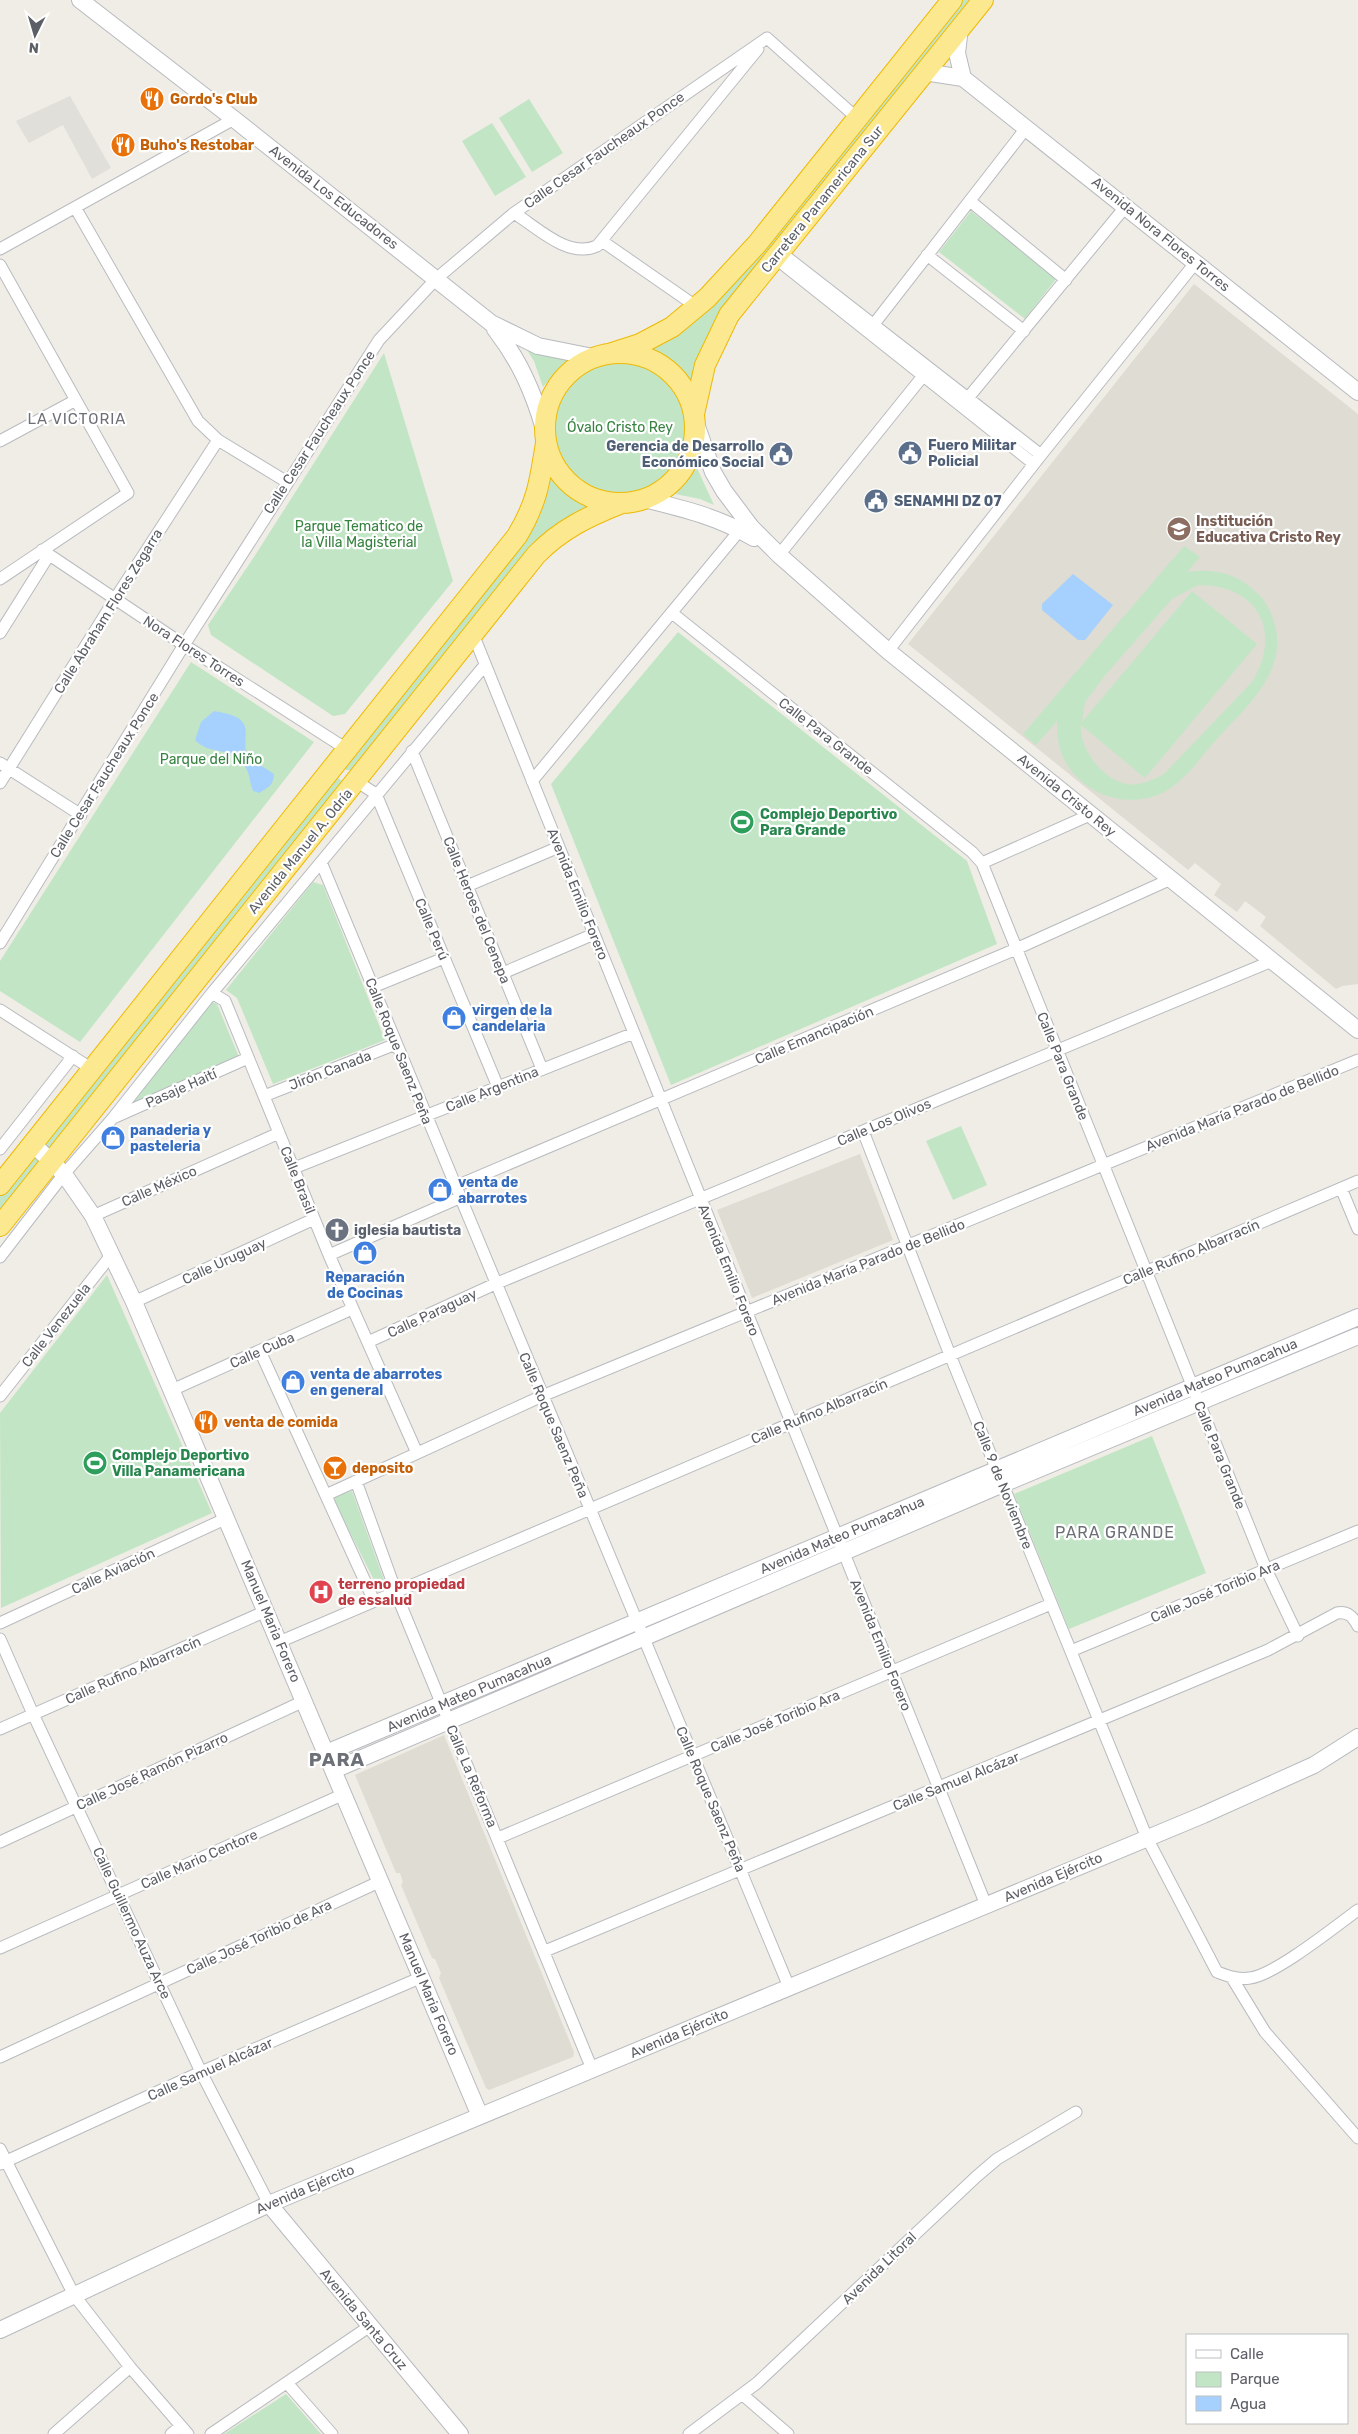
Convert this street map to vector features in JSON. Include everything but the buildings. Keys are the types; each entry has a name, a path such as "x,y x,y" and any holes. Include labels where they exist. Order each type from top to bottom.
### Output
{"highway":[{"name":"Carretera Panamericana Sur","path":"612,353 640,344 672,327 697,307 757,244 952,0"},
{"name":"Carretera Panamericana Sur","path":"695,418 704,365 730,315 983,0"},
{"path":"612,353 637,354 660,364 679,381 691,403 695,418 693,446 683,469 672,482 659,492 644,499 622,503 596,499 573,486 555,467 545,436 548,403 561,380 581,363 593,357 612,353"},
{"name":"Avenida Manuel A. Odría","path":"0,1185 348,750 516,536 530,514 537,495 545,436"},
{"name":"Avenida Manuel A. Odría","path":"0,1226 58,1167 356,781 536,555 554,537 577,522 622,503"},
{"path":"335,766 356,781"}],"street":[{"name":"Avenida Los Educadores","path":"80,0 234,119 491,324 512,350 524,371 545,436"},
{"path":"960,28 957,53 963,78"},
{"path":"514,213 570,249 590,249 602,240 767,38 857,118"},
{"name":"Calle Cesar Faucheaux Ponce","path":"0,943 286,482 379,340 436,279 514,213 767,38"},
{"name":"Avenida Nora Flores Torres","path":"924,72 963,78 1358,392"},
{"path":"0,249 76,209 234,119"},
{"path":"874,324 1027,127"},
{"path":"970,201 1066,280"},
{"path":"968,398 1126,206"},
{"path":"76,209 198,421 218,440 286,482"},
{"path":"602,240 697,307"},
{"path":"778,255 874,324 968,398 1037,460"},
{"path":"778,255 923,376 1037,460"},
{"path":"927,255 1024,331"},
{"path":"888,651 1037,460 1196,262"},
{"path":"0,265 128,493 46,552 0,579"},
{"name":"Avenida Los Educadores","path":"491,324 538,346 593,357"},
{"path":"780,555 923,376"},
{"path":"0,441 76,400"},
{"name":"Avenida Cristo Rey","path":"695,418 713,472 724,491 751,527 780,555 888,651 1358,1030"},
{"name":"Calle Abraham Flores Zegarra","path":"0,783 4,766 218,440"},
{"name":"Avenida Cristo Rey","path":"644,499 704,514 740,530 780,555"},
{"path":"532,781 740,530"},
{"path":"0,633 46,552"},
{"name":"Nora Flores Torres","path":"46,552 184,645 348,750"},
{"name":"Calle Para Grande","path":"672,613 972,852 982,863 1266,1569 1298,1636"},
{"name":"Avenida Emilio Forero","path":"473,634 986,1905"},
{"name":"Avenida Manuel A. Odría","path":"0,1256 58,1167 113,1118 212,993 485,665"},
{"name":"Calle Heroes del Cenepa","path":"412,752 542,1069"},
{"path":"4,766 81,815"},
{"path":"356,781 376,794"},
{"name":"Calle Perú","path":"376,794 498,1087"},
{"path":"982,863 1092,814"},
{"path":"467,886 558,847"},
{"name":"Calle Roque Saenz Peña","path":"321,862 454,1187 790,1987"},
{"name":"Calle Emancipación","path":"454,1187 1016,949 1171,879"},
{"path":"503,973 594,934"},
{"path":"373,987 444,958"},
{"name":"Calle Los Olivos","path":"495,1284 1272,961"},
{"name":"Calle Brasil","path":"212,993 225,1001 352,1309 417,1453"},
{"path":"0,1010 92,1069"},
{"name":"Calle Argentina","path":"294,1168 634,1033"},
{"name":"Jirón Canada","path":"264,1096 396,1044"},
{"path":"0,1149 73,1056"},
{"name":"Pasaje Haití","path":"113,1118 248,1058"},
{"name":"Avenida María Parado de Bellido","path":"326,1495 542,1396 1358,1060"},
{"name":"Calle 9 de Noviembre","path":"862,1131 906,1246 1147,1838 1217,1972 1232,1978"},
{"name":"Calle México","path":"93,1216 279,1133"},
{"name":"Manuel Maria Forero","path":"33,1144 58,1167 93,1216 112,1254 227,1518 480,2116"},
{"name":"Calle Rufino Albarracín","path":"279,1642 1358,1181"},
{"path":"1341,1188 1358,1229"},
{"path":"329,1254 459,1198"},
{"name":"Calle Uruguay","path":"134,1302 314,1219"},
{"name":"Calle Venezuela","path":"0,1396 112,1254"},
{"name":"Calle Paraguay","path":"368,1342 495,1284"},
{"name":"Calle Cuba","path":"172,1390 352,1309"},
{"name":"Avenida Mateo Pumacahua","path":"334,1770 843,1552 999,1476 1192,1386 1358,1317"},
{"name":"Avenida Mateo Pumacahua","path":"326,1753 837,1536 1198,1402 1358,1336"},
{"path":"260,1350 374,1601"},
{"name":"Calle La Reforma","path":"356,1481 396,1592 592,2069"},
{"name":"Calle Aviación","path":"0,1623 227,1518"},
{"name":"Calle José Toribio Ara","path":"1071,1651 1358,1531"},
{"name":"Calle José Toribio Ara","path":"498,1838 1052,1604"},
{"name":"Calle Rufino Albarracín","path":"0,1729 266,1611"},
{"name":"Calle Samuel Alcázar","path":"545,1951 1101,1722 1298,1636 1337,1613 1344,1612 1349,1614 1358,1626"},
{"name":"Calle Guillermo Auza Arce","path":"0,1639 33,1714 201,2072 269,2204"},
{"name":"Calle José Ramón Pizarro","path":"0,1842 304,1701"},
{"name":"Avenida Ejército","path":"0,2330 269,2204 1147,1838 1306,1769 1358,1737"},
{"name":"Calle Mario Centore","path":"0,1948 344,1794"},
{"name":"Calle José Toribio de Ara","path":"0,2057 381,1881"},
{"path":"1232,1978 1252,1978 1270,1970 1316,1941 1358,1910"},
{"name":"Calle Samuel Alcázar","path":"3,2163 201,2072 422,1977"},
{"path":"1232,1978 1266,2032 1358,2138"},
{"name":"Avenida Litoral","path":"689,2434 743,2395 977,2176 998,2159 1076,2112"},
{"path":"0,2150 3,2163 74,2295 130,2367 184,2430 171,2434"},
{"name":"Avenida Santa Cruz","path":"269,2204 460,2434"},
{"path":"211,2434 370,2326"},
{"path":"54,2434 130,2367"},
{"path":"288,2383 332,2434"},
{"path":"743,2395 788,2434"}],"shaded area":[{"path":"70,96 111,168 92,179 63,125 29,143 16,121"},
{"name":"Institución Educativa Cristo Rey","path":"1194,284 1358,414 1358,984 1342,986 1336,989 1260,926 1266,917 1245,901 1237,912 1214,895 1221,884 1195,863 1188,870 908,644"},
{"path":"860,1154 893,1240 752,1298 717,1210"},
{"path":"444,1735 574,2052 573,2057 489,2090 486,2088 439,1978 441,1973 435,1959 432,1958 401,1885 403,1882 400,1873 396,1873 355,1775"}],"green space":[{"path":"952,0 969,0 730,298 693,387 671,365 642,349 662,342"},
{"path":"529,99 563,153 532,172 499,118"},
{"path":"492,123 526,177 495,196 462,141"},
{"path":"971,211 1056,279 1025,319 939,252"},
{"path":"527,350 569,361 558,369 543,387 534,361"},
{"name":"Parque Tematico de la Villa Magisterial","path":"384,353 453,581 345,714 333,716 211,635 208,625 254,557"},
{"name":"Óvalo Cristo Rey","path":"620,358 634,359 647,363 659,369 669,378 678,388 684,400 688,413 688,441 684,454 678,466 669,476 659,485 647,491 634,495 620,496 606,495 593,491 581,485 571,476 562,466 556,454 552,441 551,427 552,413 556,400 562,388 571,378 581,369 593,363 606,359"},
{"path":"697,468 714,505 700,499 675,494"},
{"path":"551,475 562,490 593,506 560,522 547,533 354,770 346,770 345,768 536,521 549,489"},
{"path":"1184,546 1200,557 1187,572 1207,571 1233,577 1257,593 1269,610 1276,629 1277,646 1274,662 1268,677 1249,704 1192,769 1179,782 1164,792 1135,800 1120,799 1092,789 1070,769 1062,755 1057,721 1036,745 1023,734","holes":["1198,585 1219,587 1236,593 1250,602 1259,614 1264,629 1265,645 1261,663 1252,682 1164,774 1137,784 1127,784 1118,781 1101,770 1088,753 1081,734 1081,725 1145,778 1257,644 1192,591 1082,722 1085,702 1107,673 1172,599"]},
{"name":"Complejo Deportivo Para Grande","path":"678,632 967,861 997,944 671,1085 551,784"},
{"name":"Parque del Niño","path":"191,662 314,742 80,1042 0,991 0,961"},
{"path":"338,778 343,782 55,1148 48,1149 45,1143 334,779"},
{"path":"313,882 323,885 385,1040 273,1084 237,998 226,990"},
{"path":"210,1001 217,1004 239,1057 127,1107"},
{"path":"961,1126 987,1185 953,1200 926,1141"},
{"path":"30,1157 43,1158 0,1215 0,1195"},
{"name":"Complejo Deportivo Villa Panamericana","path":"107,1275 212,1513 1,1608 0,1413"},
{"path":"1152,1436 1206,1573 1069,1629 1014,1494"},
{"path":"352,1491 384,1580 375,1582 332,1497"},
{"path":"631,1630 632,1636 464,1708 462,1701"},
{"path":"286,2394 321,2434 224,2434"}],"water":[{"path":"1073,574 1113,605 1085,640 1078,640 1042,610 1042,604"},
{"path":"214,711 237,717 243,723 246,730 246,751 260,765 274,774 270,786 259,793 253,791 246,768 240,761 228,753 208,748 195,740 201,722"}],"place":[{"name":"Gordo's Club","path":"152,99"},
{"name":"Buho's Restobar","path":"123,145"},
{"name":"Fuero Militar Policial","path":"910,453"},
{"name":"Gerencia de Desarrollo Económico Social","path":"781,454"},
{"name":"SENAMHI DZ 07","path":"876,501"},
{"name":"Institución Educativa Cristo Rey","path":"1179,529"},
{"name":"Complejo Deportivo Para Grande","path":"742,822"},
{"name":"virgen de la candelaria","path":"454,1018"},
{"name":"panaderia y pasteleria","path":"113,1138"},
{"name":"venta de abarrotes","path":"440,1190"},
{"name":"iglesia bautista","path":"337,1230"},
{"name":"Reparación de Cocinas","path":"365,1253"},
{"name":"venta de abarrotes en general","path":"293,1382"},
{"name":"venta de comida","path":"206,1422"},
{"name":"Complejo Deportivo Villa Panamericana","path":"95,1463"},
{"name":"deposito","path":"335,1468"},
{"name":"terreno propiedad de essalud","path":"321,1592"}],"district":[{"name":"LA VICTORIA","path":"77,419"},
{"name":"PARA GRANDE","path":"1115,1532"},
{"name":"PARA","path":"337,1759"}]}
